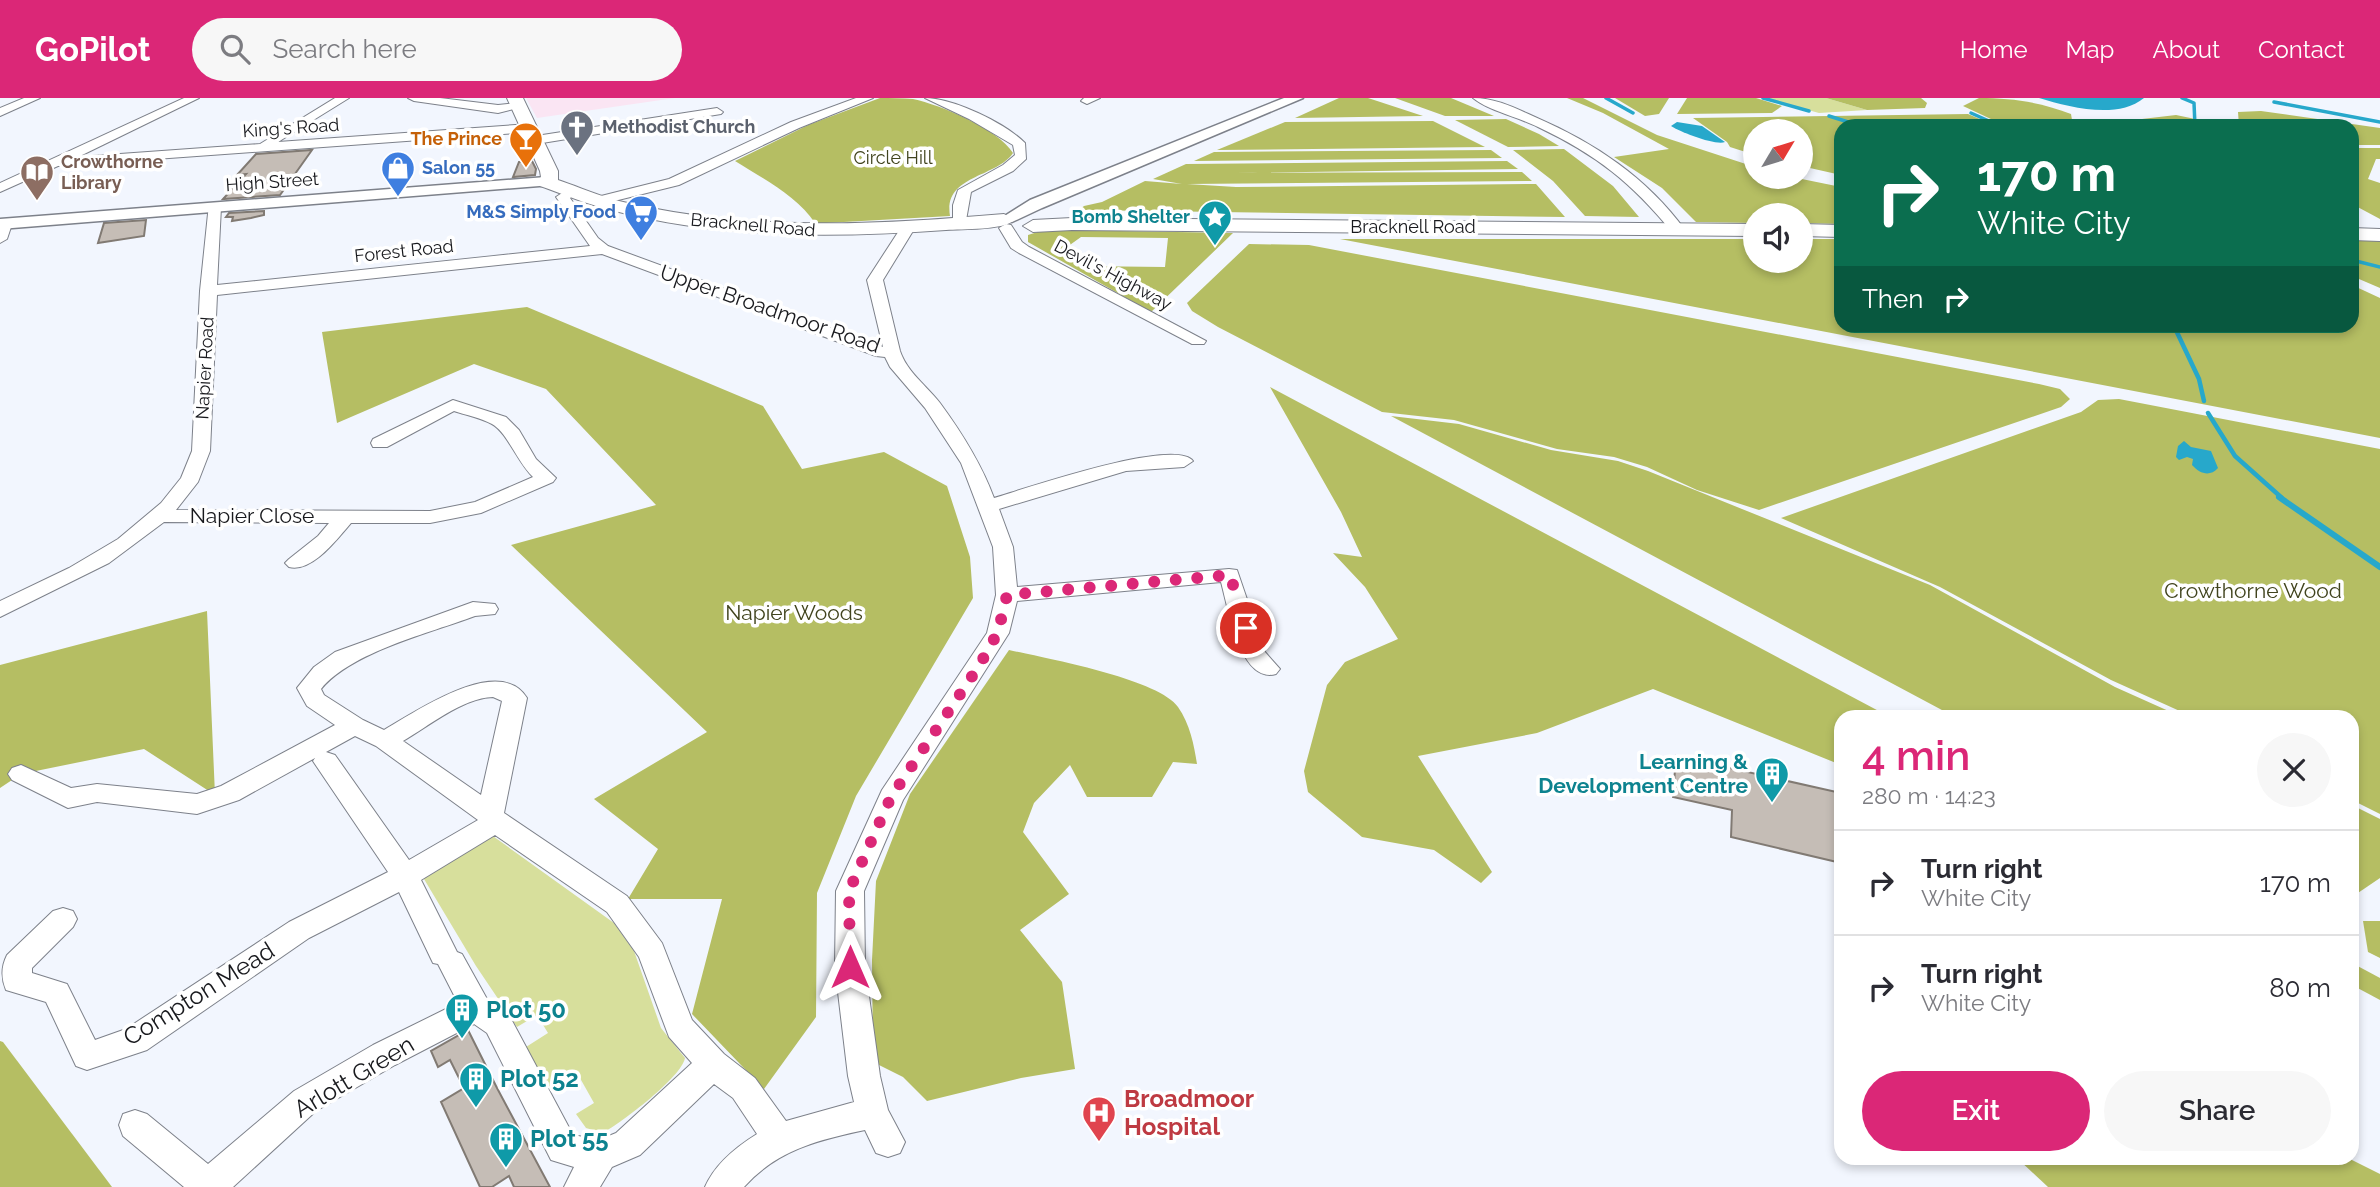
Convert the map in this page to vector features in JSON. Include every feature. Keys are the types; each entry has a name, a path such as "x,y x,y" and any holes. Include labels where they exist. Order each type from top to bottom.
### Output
{"main road":[{"path":"517,102 550,171 550,179 547,182"},
{"name":"Bracknell Road","path":"547,182 598,201 645,213 743,226 822,230 1021,222 1743,230"},
{"path":"1813,230 1834,231"},
{"path":"2359,234 2380,235"}],"street":[{"path":"0,113 34,98"},
{"path":"173,98 193,98"},
{"path":"0,188 193,98"},
{"path":"259,148 343,98"},
{"path":"414,98 498,108 517,102"},
{"path":"930,98 973,116 1019,143 1022,156 1008,168 965,190 960,205 962,223"},
{"path":"1021,222 1296,98"},
{"path":"1479,98 1553,130 1616,167 1655,202 1678,230"},
{"path":"598,201 674,182 795,125 861,99"},
{"name":"King's Road","path":"55,162 533,134 717,112"},
{"path":"0,181 18,180"},
{"name":"High Street","path":"2,229 214,207 547,182"},
{"name":"Upper Broadmoor Road","path":"571,191 564,197 593,241 603,249 882,352 892,351 896,363 932,405 963,449 1003,547 1007,595 998,632 979,666 891,797 849,891 850,967 864,1076 880,1128 837,1121 780,1140"},
{"name":"Napier Road","path":"0,610 62,580 121,546 159,516 188,484 201,451 214,207"},
{"name":"Devil's Highway","path":"1021,222 1024,250 1198,341"},
{"path":"892,351 876,279 909,226"},
{"name":"Forest Road","path":"208,291 603,249"},
{"name":"Napier Close","path":"159,516 430,517 468,511 552,483 528,462 512,434 500,421 461,401 380,443"},
{"path":"988,506 1124,466 1184,461"},
{"name":"Napier Close","path":"296,563 325,540 345,517"},
{"path":"1007,595 1230,575 1254,655 1268,668"},
{"path":"486,609 473,609 343,657 322,671 309,688 315,700 354,726 385,740 493,819 617,904 652,952 680,1028 713,1064 744,1088 780,1140 757,1152 722,1187"},
{"path":"385,740 467,696 489,689 515,698 493,819"},
{"path":"21,774 68,798 97,793 197,804 230,793 354,726"},
{"path":"326,761 405,876 476,1008 498,1024 564,1149 600,1156 628,1144 713,1064"},
{"name":"Compton Mead","path":"62,919 17,964 17,981 56,993 87,1056 136,1040 299,930 405,876 493,819"},
{"name":"Arlott Green","path":"135,1125 209,1186 305,1101 384,1055 476,1008"},
{"path":"581,1187 600,1156"}],"shaded area":[{"path":"526,98 675,98 537,118"}],"green space":[{"name":"Circle Hill","path":"880,98 913,99 953,112 995,135 1013,153 995,168 973,178 955,192 950,203 950,216 826,223 815,223 789,196 735,161 808,125"},
{"path":"1339,98 1368,98 1423,116 1295,118"},
{"path":"1395,98 1451,98 1494,116 1445,116"},
{"path":"1567,98 1583,98 1657,135 1743,163 1743,189 1813,189 1813,181 1834,186 1834,224 1813,223 1813,203 1743,203 1743,223 1696,222 1662,188 1614,157 1669,149 1603,113"},
{"path":"1615,98 1669,98 1659,114 1645,116"},
{"path":"1687,98 1756,98 1782,106 1772,113 1677,114"},
{"path":"1764,98 1826,98 1867,110 1819,113"},
{"path":"1826,98 1921,98 1927,103 1925,108 1867,110"},
{"path":"1979,98 2014,100 2048,106 2071,114 2072,119 1991,119 1963,106"},
{"path":"2261,111 2317,119 2238,119 2238,112"},
{"path":"1968,114 1980,119 1834,119 1834,173 1813,169 1813,119 1743,119 1743,151 1730,147 1693,118"},
{"path":"2176,115 2195,119 2142,119"},
{"path":"1506,119 1559,146 1508,147 1455,120"},
{"path":"1433,121 1485,147 1217,150 1285,122"},
{"path":"2359,125 2380,128 2380,145 2359,145"},
{"path":"2359,148 2380,148 2380,159 2376,159 2368,179 2380,183 2380,219 2359,208"},
{"path":"1564,149 1613,186 1639,217 1585,216 1553,181 1513,150"},
{"path":"1491,150 1502,158 1194,161 1214,152"},
{"path":"1507,161 1518,169 1233,173 1522,172 1532,181 1187,184 1236,187 1536,184 1565,217 1079,210 1145,181 1182,184 1153,179 1186,164"},
{"path":"1044,230 1233,233 1151,312 1028,242 1028,235","holes":["1081,237 1168,238 1165,267 1080,266 1060,252"]},
{"path":"1340,239 1743,239 1743,273 1813,273 1813,239 1834,239 1834,333 2359,333 2359,288 2380,298 2380,438"},
{"path":"2359,241 2380,241 2380,288 2359,279"},
{"path":"1249,244 1309,245 2039,384 2060,389 2070,399 2061,407 1759,510 1697,490 1647,467 1614,457 1557,449 1454,420 1382,412 1192,311 1187,303"},
{"name":"Napier Woods","path":"527,307 763,406 802,469 884,452 947,486 970,557 973,598 856,796 817,893 816,1017 764,1089 692,1014 722,899 628,899 658,849 594,799 707,732 511,545 656,505 546,389 474,364 337,423 322,332"},
{"path":"1270,387 1877,710 1834,710 1834,762 1653,689 1537,733 1418,756 1492,872 1481,883 1434,850 1362,837 1308,792 1304,771 1327,685 1345,662 1398,639 1365,587 1333,553 1362,557 1341,512"},
{"name":"Crowthorne Wood","path":"2119,399 2380,449 2380,814 2359,804 2359,710 2177,710 2111,680 1940,587 1781,518 2081,412 2098,400"},
{"path":"1391,416 1459,424 1551,450 1618,461 1648,471 1930,585 2115,687 2166,710 1942,710"},
{"path":"207,611 215,795 144,749 21,774 0,788 0,665"},
{"path":"1009,650 1100,671 1149,687 1167,697 1178,707 1186,720 1197,764 1173,762 1152,797 1087,797 1070,765 1034,803 1023,832 1069,894 1020,930 1062,982 1075,1069 1021,1078 927,1101 903,1077 873,1062 872,960 876,881 910,794"},
{"path":"2359,808 2380,819 2380,878 2359,892"},
{"path":"490,834 614,923 634,951 661,1028 685,1058 681,1067 662,1088 603,1133 586,1128 576,1114 594,1103 576,1071 548,1087 526,1047 548,1033 537,1015 517,1027 476,966 418,869"},
{"path":"2363,921 2380,921 2380,958 2368,952"},
{"path":"2359,967 2380,978 2380,1000 2359,989"},
{"path":"0,1041 3,1042 112,1187 0,1187"},
{"path":"2359,1164 2380,1174 2380,1187 2048,1187 2024,1165"}],"water":[{"path":"2039,98 2144,98 2120,109 2093,110"},
{"path":"1677,122 1702,126 1725,142 1706,140 1671,126"},
{"path":"2184,441 2191,447 2211,451 2218,468 2212,473 2205,473 2192,465 2193,459 2187,457 2179,460 2176,457 2178,446"}],"building":[{"path":"312,150 280,195 223,199 246,174 237,175 256,154"},
{"name":"The Prince","path":"532,161 536,169 535,175 513,177 519,162"},
{"path":"264,211 264,215 232,221 233,217 226,217 229,213"},
{"path":"146,220 144,236 98,243 104,223"},
{"name":"Learning & Development Centre","path":"1676,756 1834,791 1834,861 1731,837 1732,810 1673,797"},
{"path":"468,1030 550,1187 514,1187 509,1176 492,1187 480,1187 441,1102 464,1088 450,1060 438,1067 431,1051"}],"waterway":[{"path":"1606,98 1633,113"},
{"path":"1763,98 1809,111"},
{"path":"2182,98 2194,103 2195,119"},
{"path":"2274,102 2380,122"},
{"path":"1971,113 1984,119"},
{"path":"1829,116 1839,119"},
{"path":"2359,262 2380,267"},
{"path":"2177,333 2199,379 2204,401"},
{"path":"2208,413 2235,456 2282,498"},
{"path":"2279,497 2380,567"}],"place":[{"name":"Methodist Church","path":"577,157"},
{"name":"The Prince","path":"526,169"},
{"name":"Salon 55","path":"398,198"},
{"name":"Crowthorne Library","path":"37,202"},
{"name":"M&S Simply Food","path":"641,242"},
{"name":"Bomb Shelter","path":"1215,247"},
{"name":"Learning & Development Centre","path":"1772,804"},
{"name":"Plot 50","path":"462,1040"},
{"name":"Plot 52","path":"476,1109"},
{"name":"Broadmoor Hospital","path":"1099,1143"},
{"name":"Plot 55","path":"506,1169"}],"route":[{"path":"850,967 849,891 891,797 979,666 998,632 1007,595 1230,575 1246,628"}]}
